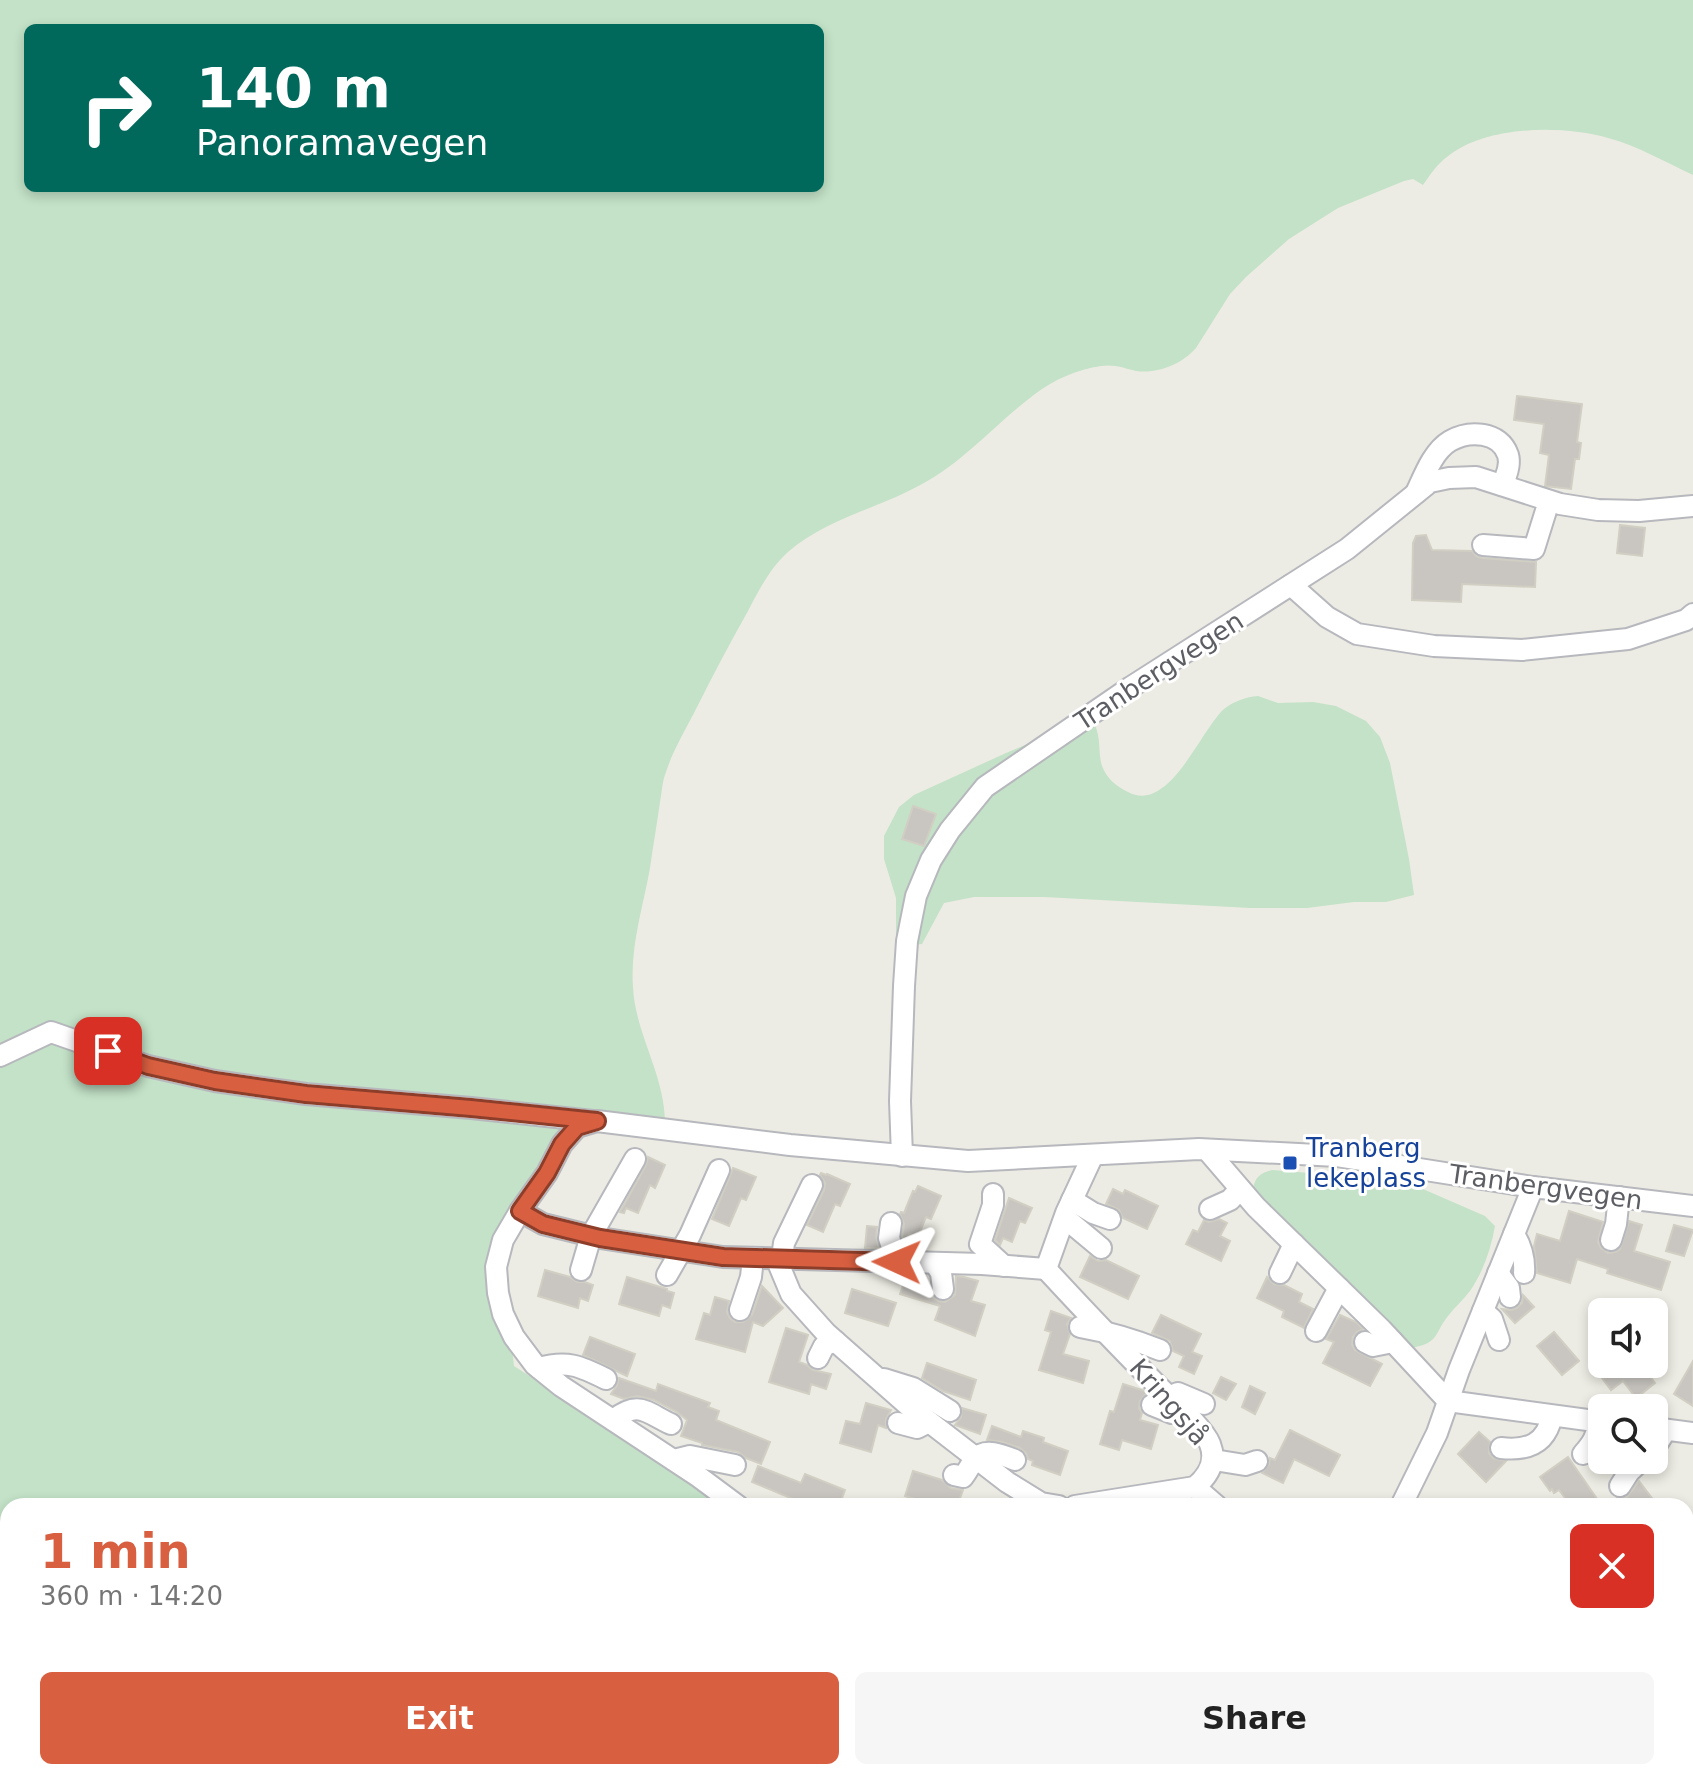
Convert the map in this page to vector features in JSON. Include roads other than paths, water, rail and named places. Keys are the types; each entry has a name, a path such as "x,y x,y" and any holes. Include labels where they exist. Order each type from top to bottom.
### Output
{"street":[{"path":"1414,496 1435,457 1447,442 1465,435 1482,434 1498,440 1509,457 1508,472 1502,485"},
{"name":"Tranbergvegen","path":"902,1156 900,1101 907,941 916,896 931,860 950,830 985,787 1131,687 1347,549 1430,482 1476,477 1560,504 1611,511 1693,506"},
{"path":"1483,545 1534,549 1549,501"},
{"path":"1291,585 1327,617 1357,634 1434,646 1522,650 1628,639 1686,620 1693,614"},
{"name":"Tranbergvegen","path":"0,1056 51,1032 148,1066 215,1081 306,1094 471,1108 790,1145 968,1161 1207,1150 1337,1156 1533,1187 1581,1202 1619,1197 1693,1206"},
{"name":"Tranbergvegen","path":"520,1211 547,1173 562,1144 577,1127 597,1121"},
{"path":"1207,1150 1256,1207 1393,1342 1448,1401 1588,1420"},
{"path":"727,1498 561,1386 539,1368 514,1337 503,1314 496,1267 503,1240 520,1211 543,1224 591,1236 723,1257 1046,1269 1068,1209 1093,1155"},
{"path":"581,1270 591,1236 635,1159"},
{"path":"667,1275 719,1170"},
{"path":"812,1185 779,1258 791,1294 835,1341 929,1422 1007,1482 1037,1498"},
{"path":"1405,1498 1437,1433 1459,1370 1533,1187"},
{"path":"1210,1209 1230,1200 1240,1189"},
{"path":"993,1194 993,1205 980,1244 1004,1266"},
{"path":"1611,1240 1619,1197"},
{"path":"1068,1209 1110,1219"},
{"path":"1068,1209 1101,1248"},
{"path":"891,1223 889,1238 897,1262"},
{"path":"1514,1234 1525,1260 1524,1273"},
{"path":"1280,1273 1294,1244"},
{"path":"740,1310 751,1277 753,1258"},
{"path":"935,1263 941,1273 943,1289"},
{"name":"Kringsjå","path":"1046,1269 1103,1330 1161,1401 1184,1412 1210,1442 1214,1460 1205,1478 1195,1487 1126,1498"},
{"path":"1498,1273 1509,1288 1510,1297"},
{"path":"1316,1331 1339,1288"},
{"path":"1483,1311 1492,1319 1499,1340"},
{"path":"1080,1327 1103,1330 1160,1350"},
{"path":"818,1358 824,1346 835,1341"},
{"path":"1365,1342 1373,1346 1393,1342"},
{"path":"539,1368 568,1363 606,1379"},
{"path":"876,1377 913,1388 950,1411"},
{"path":"1161,1401 1178,1393 1204,1404"},
{"path":"613,1420 626,1410 642,1408 671,1424"},
{"path":"1501,1448 1525,1447 1541,1440 1552,1416"},
{"path":"898,1423 917,1428 929,1422"},
{"path":"1668,1430 1693,1433"},
{"path":"1583,1454 1588,1448"},
{"path":"954,1475 963,1477 984,1452 1015,1460"},
{"path":"674,1460 690,1456 735,1465"},
{"path":"1214,1460 1245,1465 1257,1461"},
{"path":"1620,1486 1628,1474"},
{"path":"1195,1487 1208,1498"}],"place":[{"name":"Tranberg lekeplass","path":"1290,1163"}]}
